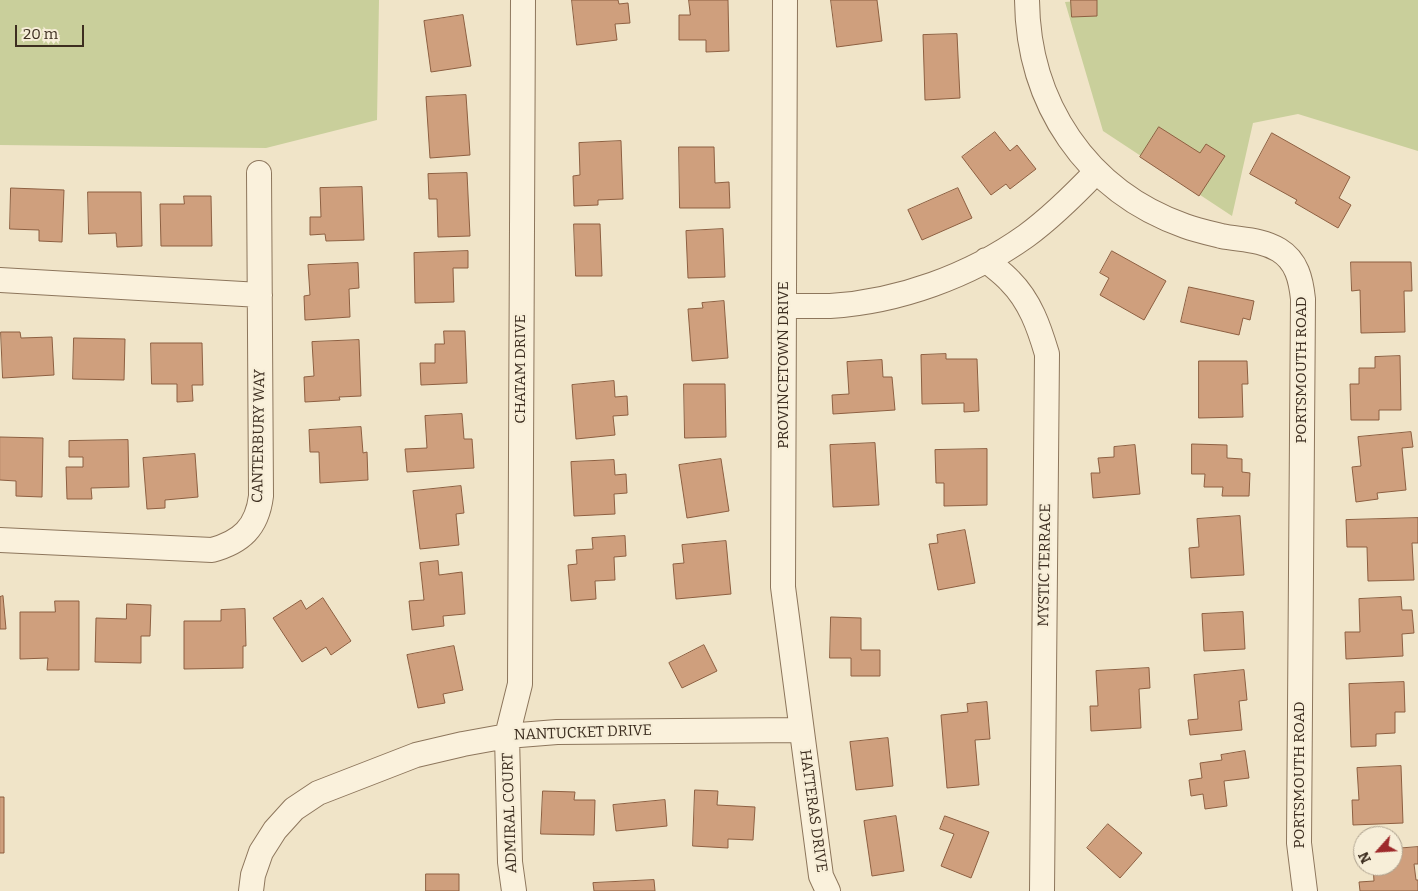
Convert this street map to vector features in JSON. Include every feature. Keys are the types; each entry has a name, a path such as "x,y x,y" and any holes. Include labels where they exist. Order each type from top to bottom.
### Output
{"street":[{"name":"CHATAM DRIVE","path":"507,736 520,684 523,0"},
{"name":"PROVINCETOWN DRIVE","path":"784,0 783,587 801,730"},
{"name":"PORTSMOUTH ROAD","path":"1026,0 1027,23 1034,64 1046,98 1063,131 1096,172 1124,195 1156,214 1186,227 1222,236 1263,242 1281,251 1293,264 1301,280 1303,309 1299,843 1305,891"},
{"name":"CANTERBURY WAY","path":"0,540 212,550 228,545 242,536 253,523 260,507 261,496 260,172"},
{"path":"784,306 831,306 878,299 923,287 961,273 986,260 1032,230 1067,202 1096,172"},
{"name":"MYSTIC TERRACE","path":"986,260 1011,281 1028,304 1039,327 1047,354 1042,891"},
{"path":"0,280 260,295"},
{"name":"NANTUCKET DRIVE","path":"251,891 253,875 261,852 275,830 294,809 318,793 416,755 507,736 557,732 801,730"},
{"name":"HATTERAS DRIVE","path":"801,730 821,876 828,891"},
{"name":"ADMIRAL COURT","path":"507,736 510,862 514,891"}],"green space":[{"path":"0,0 379,0 377,120 266,148 0,145"},
{"path":"1090,0 1418,0 1418,151 1298,114 1253,123 1232,216 1103,131 1065,2"}],"building":[{"path":"572,0 618,0 619,4 628,3 630,23 615,24 617,40 577,45"},
{"path":"689,0 728,0 729,51 706,52 706,40 679,40 679,15 690,15"},
{"path":"831,0 877,0 882,41 837,47"},
{"path":"1071,0 1097,0 1097,16 1072,17"},
{"path":"463,15 471,66 431,72 424,21"},
{"path":"957,34 960,98 925,100 923,35"},
{"path":"466,95 470,155 430,158 426,97"},
{"path":"1159,127 1200,153 1206,144 1225,156 1199,196 1140,157"},
{"path":"995,132 1010,151 1017,145 1036,169 1010,189 1006,184 991,195 962,157"},
{"path":"1272,133 1350,177 1339,198 1351,205 1338,228 1295,203 1297,200 1250,174"},
{"path":"621,141 623,199 598,200 598,205 574,206 573,176 580,175 579,143"},
{"path":"679,147 714,147 715,183 729,182 730,208 680,208"},
{"path":"467,173 470,236 438,237 437,199 429,199 428,174"},
{"path":"362,187 364,240 326,241 325,234 310,235 310,217 321,217 320,188"},
{"path":"11,188 64,190 62,242 39,241 39,230 10,229"},
{"path":"958,188 972,218 922,240 908,210"},
{"path":"88,192 141,192 142,246 117,247 116,233 89,234"},
{"path":"184,196 211,196 212,246 161,246 160,204 184,204"},
{"path":"574,224 600,224 602,276 576,276"},
{"path":"723,229 725,277 688,278 686,231"},
{"path":"468,251 468,268 453,268 454,302 415,303 414,253"},
{"path":"1112,251 1166,281 1144,320 1100,295 1109,278 1100,273"},
{"path":"1351,262 1411,262 1412,291 1404,291 1405,332 1361,333 1360,290 1352,291"},
{"path":"358,263 359,288 349,289 350,317 305,320 304,296 310,295 308,265"},
{"path":"1189,287 1254,301 1250,320 1243,318 1239,335 1181,322"},
{"path":"724,301 728,358 692,361 688,309 703,308 702,303"},
{"path":"444,331 465,331 467,383 421,385 420,363 435,363 435,344 444,344"},
{"path":"1,332 20,332 21,338 52,337 54,375 3,378"},
{"path":"74,338 125,339 124,380 73,379"},
{"path":"359,340 361,396 339,397 340,400 305,402 304,377 314,376 312,342"},
{"path":"151,343 202,343 203,385 192,385 193,401 177,402 177,384 152,384"},
{"path":"946,354 946,359 977,359 979,411 964,412 964,403 922,404 921,355"},
{"path":"1400,356 1401,410 1379,410 1379,420 1351,420 1350,384 1359,384 1359,368 1375,368 1375,357"},
{"path":"882,360 883,377 892,377 895,410 833,414 832,395 849,394 847,362"},
{"path":"1199,361 1247,361 1248,384 1242,384 1243,417 1199,418"},
{"path":"614,381 615,397 627,396 628,415 613,416 615,435 576,439 572,385"},
{"path":"684,384 725,384 726,437 685,438"},
{"path":"462,414 464,439 472,439 474,468 407,472 405,449 427,448 425,416"},
{"path":"361,427 363,453 367,452 368,480 320,483 319,452 310,452 309,430"},
{"path":"1411,432 1413,447 1402,448 1406,490 1377,493 1378,499 1356,502 1352,467 1361,466 1358,437"},
{"path":"0,437 43,438 42,497 16,496 16,481 0,480"},
{"path":"128,440 129,487 91,488 92,499 67,499 66,467 83,467 83,457 69,457 69,441"},
{"path":"875,443 879,505 833,507 830,445"},
{"path":"1192,444 1227,445 1227,458 1242,459 1242,472 1250,473 1249,496 1222,496 1223,487 1204,487 1205,474 1192,474"},
{"path":"1135,445 1140,494 1093,498 1091,473 1100,473 1098,458 1114,457 1114,447"},
{"path":"987,449 987,505 944,506 944,483 936,483 935,450"},
{"path":"195,454 198,497 165,500 165,508 147,509 143,458"},
{"path":"721,459 729,511 687,518 679,465"},
{"path":"614,460 615,475 626,474 627,493 614,494 615,514 574,516 571,462"},
{"path":"461,486 464,513 456,514 459,545 420,549 413,491"},
{"path":"1240,516 1244,575 1191,578 1189,548 1199,547 1197,519"},
{"path":"1418,518 1418,543 1412,543 1414,580 1368,581 1367,547 1347,547 1346,520"},
{"path":"965,530 975,583 938,590 929,544 938,543 937,535"},
{"path":"625,536 626,556 614,557 615,580 595,581 596,599 571,601 568,565 577,564 576,550 593,549 592,538"},
{"path":"726,541 731,594 676,599 673,564 684,563 682,545"},
{"path":"438,561 439,575 462,572 465,614 443,616 444,626 412,630 409,601 424,600 420,563"},
{"path":"3,596 6,629 0,629 0,597"},
{"path":"1401,597 1402,610 1412,610 1414,633 1402,634 1403,656 1346,659 1345,632 1360,632 1359,599"},
{"path":"323,598 351,641 331,655 326,647 302,662 273,618 301,600 306,609"},
{"path":"55,601 79,601 79,670 47,670 48,658 20,659 20,612 55,612"},
{"path":"127,604 151,605 150,636 141,636 141,663 95,662 96,618 126,619"},
{"path":"245,609 246,646 243,646 243,668 184,669 184,621 221,621 221,610"},
{"path":"1243,612 1245,649 1204,651 1202,614"},
{"path":"831,617 861,618 861,650 880,650 880,676 851,676 851,658 830,658"},
{"path":"704,645 717,671 682,688 669,663"},
{"path":"454,646 463,690 443,694 445,703 418,708 407,655"},
{"path":"1149,668 1150,688 1139,689 1141,728 1091,731 1090,706 1098,706 1096,671"},
{"path":"1244,670 1247,700 1239,701 1242,730 1190,735 1188,720 1198,719 1194,675"},
{"path":"1404,682 1405,712 1395,712 1395,733 1376,734 1376,746 1351,747 1349,684"},
{"path":"987,702 990,739 975,740 979,785 947,788 941,715 968,712 967,704"},
{"path":"888,738 893,786 856,790 850,742"},
{"path":"1245,751 1249,778 1224,781 1227,806 1205,809 1203,794 1191,796 1189,780 1202,778 1200,763 1222,760 1221,755"},
{"path":"1401,766 1403,823 1353,825 1352,800 1359,800 1357,768"},
{"path":"695,790 718,791 717,805 755,807 753,840 728,839 728,848 693,846"},
{"path":"543,791 575,792 574,800 595,800 594,835 541,834"},
{"path":"0,797 4,797 4,853 0,853"},
{"path":"665,800 667,826 616,831 613,805"},
{"path":"896,816 904,871 872,876 864,821"},
{"path":"945,816 989,832 971,878 941,866 954,834 940,829"},
{"path":"1108,824 1142,853 1120,878 1087,848"},
{"path":"1418,847 1418,864 1414,864 1416,880 1418,880 1418,891 1360,891 1359,882 1374,881 1374,876 1403,876 1403,848"},
{"path":"426,874 459,874 459,891 426,891"},
{"path":"654,880 655,891 594,891 593,883"}]}
